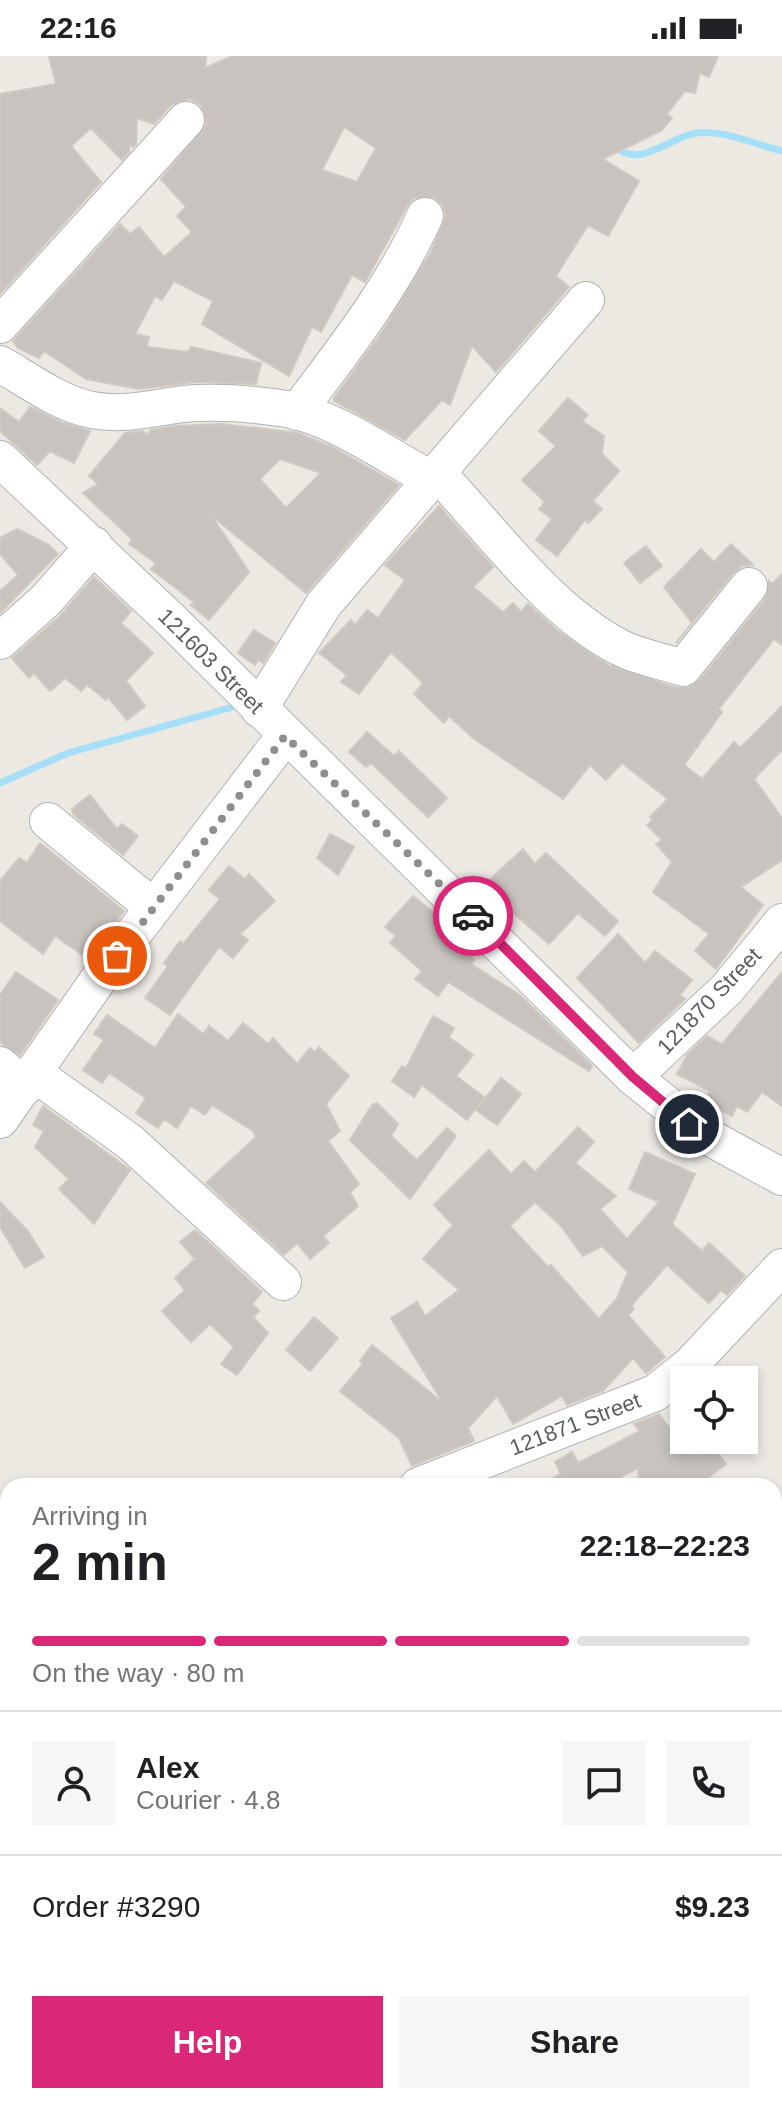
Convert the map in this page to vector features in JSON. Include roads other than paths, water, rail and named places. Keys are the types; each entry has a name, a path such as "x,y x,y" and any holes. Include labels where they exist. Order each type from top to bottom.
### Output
{"street":[{"path":"0,325 186,120"},
{"path":"297,412 380,301 404,262 425,216"},
{"path":"259,709 324,604 429,478 502,400 586,300"},
{"path":"0,364 74,405 92,410 130,411 186,404 250,406 297,412 359,440 429,478 443,479 492,539 588,626 620,647 683,668 749,586"},
{"name":"121603 Street","path":"0,459 94,545 285,736 423,866 633,1077 705,1135 782,1177"},
{"path":"0,641 46,600 94,545"},
{"path":"0,1120 20,1075 285,736"},
{"path":"48,821 153,907"},
{"name":"121870 Street","path":"633,1077 727,989 782,922"},
{"path":"20,1075 130,1142 283,1282"},
{"name":"121871 Street","path":"438,1478 655,1393 690,1365 782,1267"}],"waterway":[{"path":"615,146 634,155 655,150 686,136 707,133 782,151"},
{"path":"0,783 68,753 240,705"}]}
